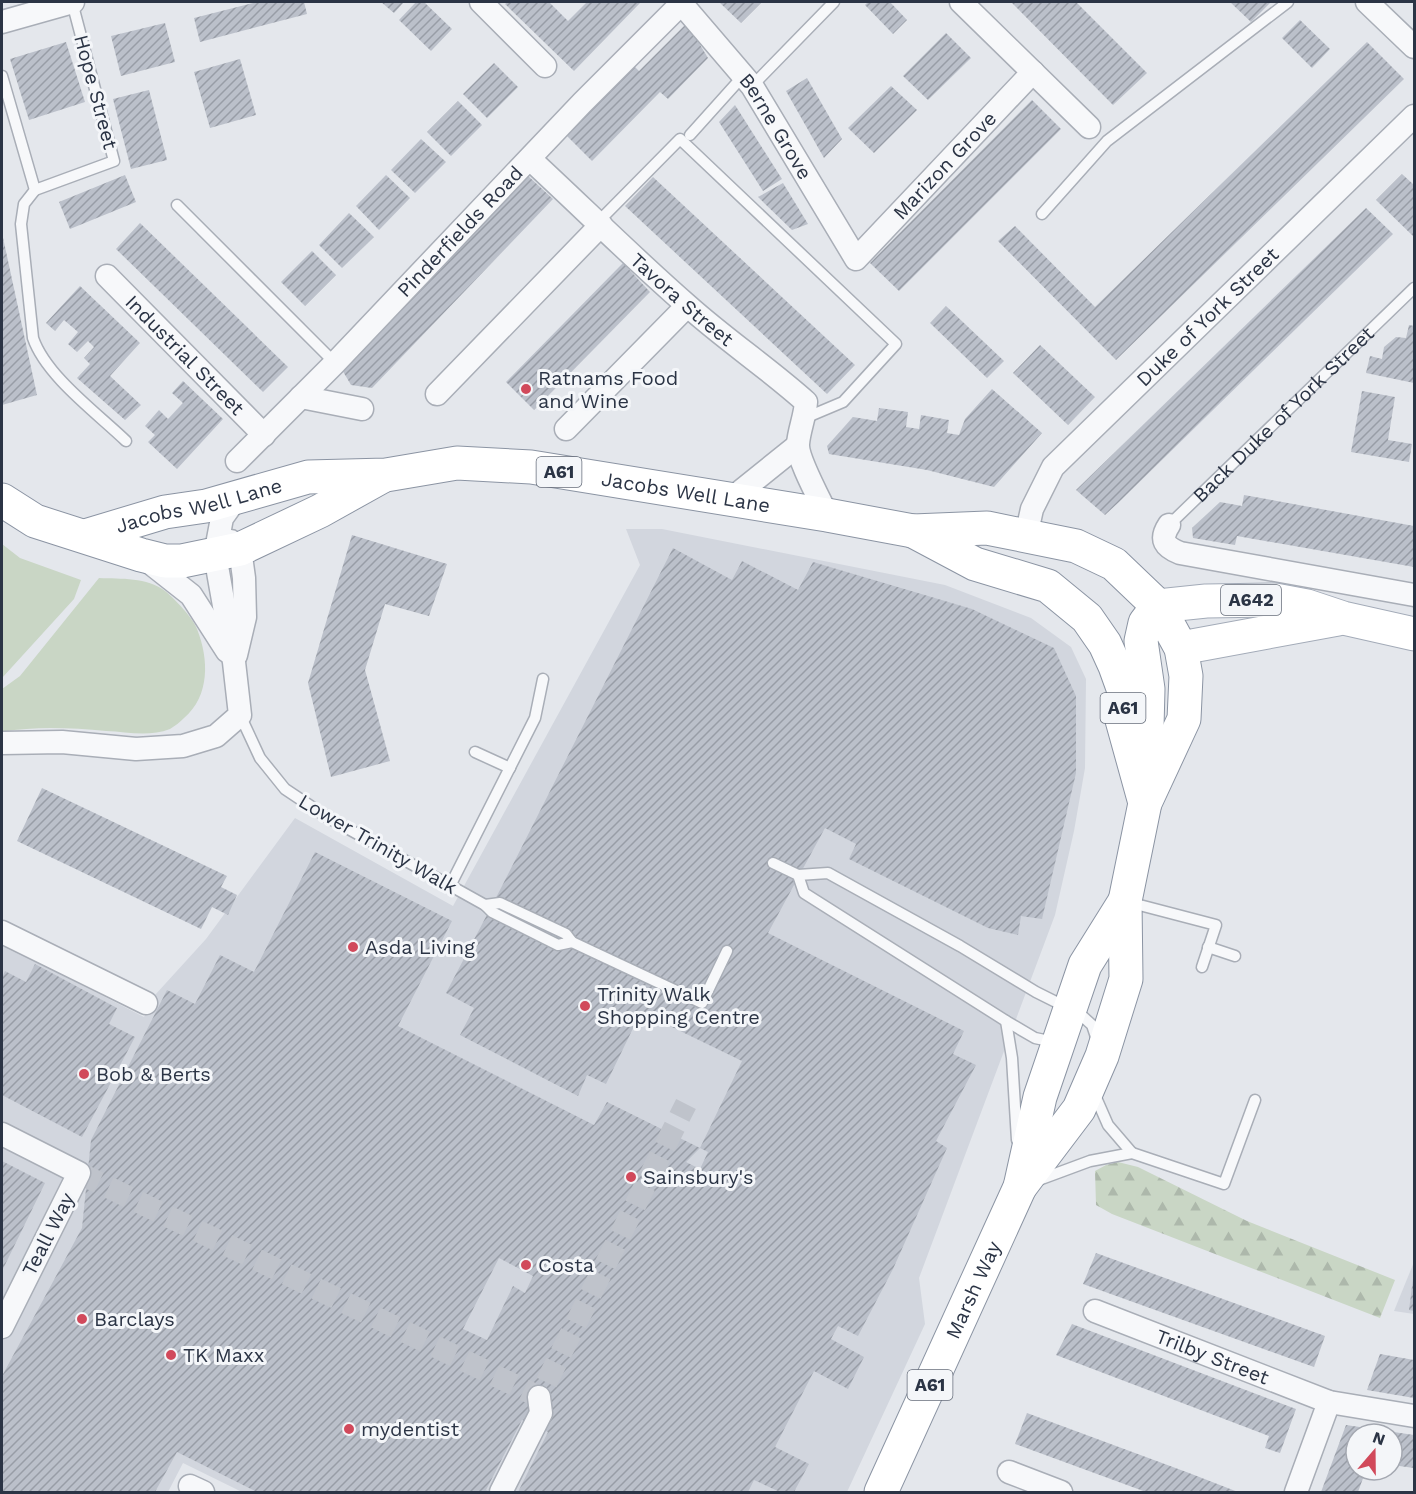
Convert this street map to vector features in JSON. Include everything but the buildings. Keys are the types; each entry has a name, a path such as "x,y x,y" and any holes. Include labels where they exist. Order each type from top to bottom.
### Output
{"main road":[{"name":"Jacobs Well Lane","path":"85,536 165,512 237,497 308,477 386,475 457,463 531,467 827,514 913,531 987,528 1076,546 1096,554 1124,571 1158,606 1181,648"},
{"name":"Jacobs Well Lane","path":"141,555 165,561 182,561 320,512 386,475"},
{"name":"A61","path":"2,500 35,520 141,555"},
{"name":"Jacobs Well Lane","path":"913,531 975,564 1048,586 1087,618"},
{"name":"A642","path":"1158,606 1206,601 1275,600 1414,634"},
{"path":"1145,803 1148,689 1141,641 1145,623 1158,606"},
{"path":"1087,618 1116,633 1154,647 1181,648"},
{"name":"Marsh Way","path":"1087,618 1105,644 1124,691 1122,720 1145,803"},
{"name":"A642","path":"1181,648 1343,618"},
{"name":"Marsh Way","path":"881,1492 1020,1187 1040,1097 1082,1025 1126,979 1125,901 1145,803 1184,719 1186,676 1181,648"},
{"name":"Marsh Way","path":"1020,1187 1079,1109 1096,1070 1082,1025 1085,965 1125,901"}],"street":[{"path":"2,21 72,2"},
{"path":"481,2 545,66"},
{"name":"Berne Grove","path":"682,2 748,81 856,259"},
{"name":"Pinderfields Road","path":"237,461 335,363 682,2"},
{"path":"961,2 1089,127"},
{"path":"1367,2 1414,48"},
{"name":"Marizon Grove","path":"856,259 1033,72"},
{"name":"Duke of York Street","path":"1026,536 1032,509 1053,467 1414,117"},
{"name":"Tavora Street","path":"530,159 687,306 735,346 781,379 806,402 805,418"},
{"path":"437,394 600,224"},
{"name":"Industrial Street","path":"107,276 264,435"},
{"path":"566,429 687,306"},
{"path":"301,397 362,409"},
{"path":"805,418 797,446 802,462 827,514"},
{"path":"731,499 797,446"},
{"path":"2,743 62,742 136,749 183,746 216,736 240,715 222,518 237,497"},
{"path":"175,511 225,545"},
{"path":"1168,536 1180,553 1414,595"},
{"path":"141,555 191,595 234,662"},
{"path":"2,932 146,1003"},
{"name":"Teall Way","path":"2,1134 79,1173 2,1327"},
{"name":"Trilby Street","path":"1095,1311 1329,1402 1414,1416"},
{"path":"501,1492 541,1413 538,1396"},
{"path":"1296,1492 1329,1402"},
{"path":"1009,1472 1061,1492"}],"lane":[{"name":"Hope Street","path":"35,190 114,161 72,2"},
{"path":"690,135 834,2"},
{"path":"1042,214 1107,141 1288,2"},
{"path":"2,76 35,190 24,204 21,224 33,338 38,353 53,373 126,441"},
{"path":"600,224 680,139 896,344 843,402 805,418"},
{"path":"177,205 335,363"},
{"name":"Back Duke of York Street","path":"1168,536 1414,288"},
{"path":"450,886 536,718 543,679"},
{"name":"Lower Trinity Walk","path":"240,715 260,758 285,789 327,817 484,905 500,903 566,934 572,942 702,1003 727,951"},
{"path":"475,752 510,768"},
{"path":"773,863 798,875 828,873 960,946 1036,992 1082,1025"},
{"path":"798,875 804,893 1035,1038 1082,1025"},
{"path":"1125,901 1216,925 1202,968"},
{"path":"1208,947 1235,956"},
{"path":"1006,1021 1012,1058 1020,1187 1090,1161 1132,1153 1224,1184 1255,1100"},
{"path":"1096,1070 1108,1125 1132,1153"}],"shaded area":[{"name":"Trinity Walk Shopping Centre","path":"626,529 662,529 945,585 1031,618 1071,647 1086,679 1085,768 1074,831 1055,915 919,1278 925,1324 847,1492 242,1492 183,1463 168,1492 2,1492 2,944 144,1017 155,995 206,939 295,818 453,906 640,565"},
{"path":"1414,1262 1414,1314 1394,1311"}],"green space":[{"path":"2,544 20,558 81,580 74,599 2,678"},
{"path":"99,578 134,580 158,586 174,599 192,620 201,641 205,665 203,688 193,709 170,729 154,733 54,728 2,732 2,689 20,676"},
{"path":"1118,1162 1138,1167 1247,1221 1395,1280 1380,1318 1112,1214 1096,1205 1095,1171"}],"tunnel":[{"path":"79,1173 539,1397 686,1104"}],"place":[{"name":"Ratnams Food and Wine","path":"526,389"},
{"name":"Asda Living","path":"353,947"},
{"name":"Trinity Walk Shopping Centre","path":"585,1006"},
{"name":"Bob & Berts","path":"84,1074"},
{"name":"Sainsbury's","path":"631,1177"},
{"name":"Costa","path":"526,1265"},
{"name":"Barclays","path":"82,1319"},
{"name":"TK Maxx","path":"171,1355"},
{"name":"mydentist","path":"349,1429"}]}
